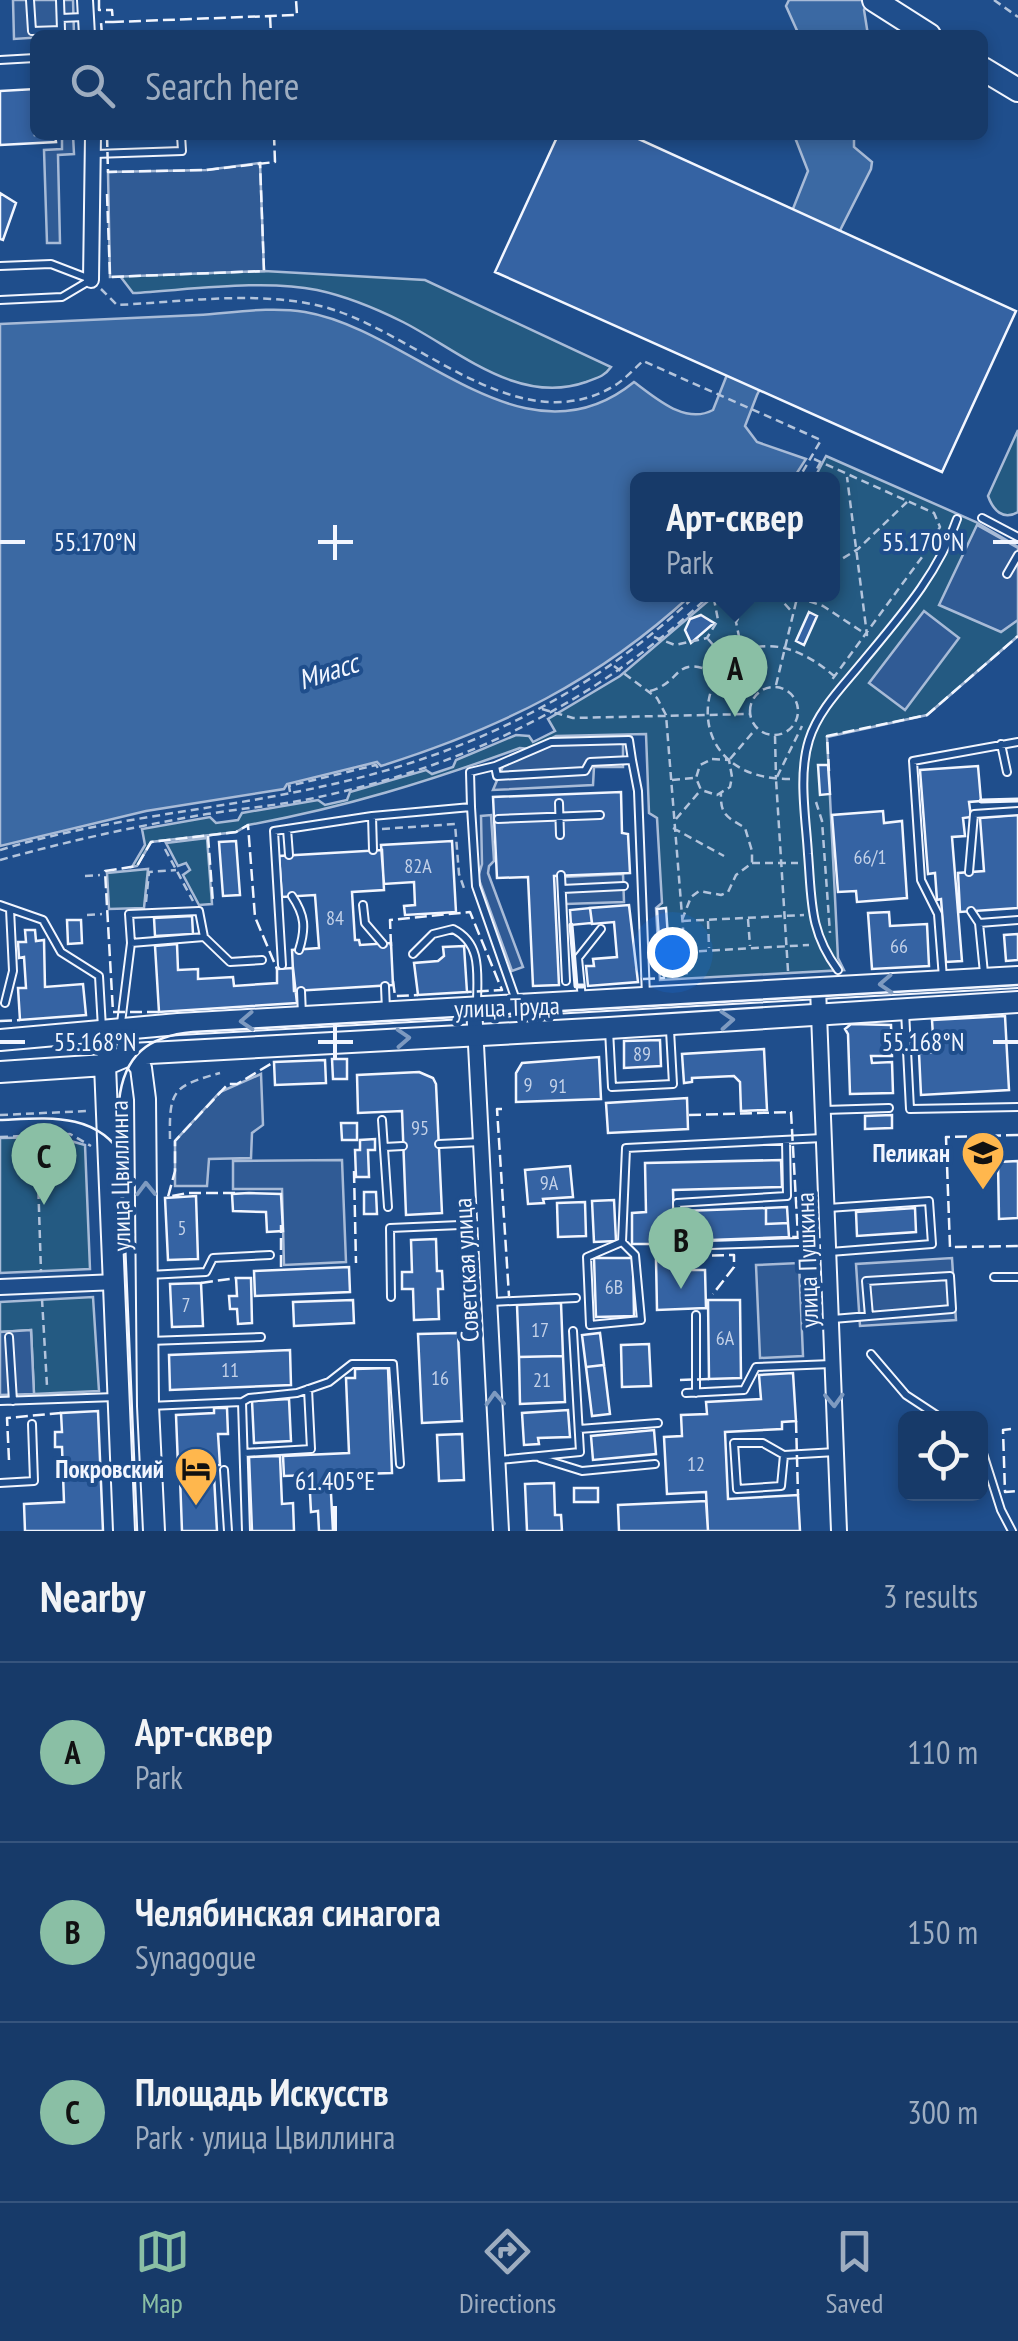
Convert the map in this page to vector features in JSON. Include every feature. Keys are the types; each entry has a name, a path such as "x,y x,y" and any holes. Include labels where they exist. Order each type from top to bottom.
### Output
{"main road":[{"path":"874,0 920,30"},
{"path":"988,72 1018,90"},
{"name":"улица Труда","path":"0,1040 476,1006 1018,976"},
{"name":"улица Труда","path":"0,1072 105,1066 131,1054 1018,1002"},
{"name":"улица Цвиллинга","path":"114,1030 141,1068 145,1099 148,1406 154,1531"},
{"name":"улица Цвиллинга","path":"114,1030 105,1066 124,1531"}],"street":[{"path":"85,0 87,30"},
{"path":"91,280 93,140"},
{"name":"улица Пушкина","path":"818,988 840,1531"},
{"name":"Советская улица","path":"476,1006 501,1531"},
{"path":"0,1287 116,1282"}],"lane":[{"path":"30,0 32,30"},
{"path":"60,0 61,30"},
{"path":"61,18 86,17"},
{"path":"0,60 30,58"},
{"path":"94,154 182,151 181,140"},
{"path":"0,266 51,264 91,280"},
{"path":"0,300 62,298 91,280"},
{"path":"838,970 821,944 812,914 804,770 809,739 823,711 928,578 948,546 957,518"},
{"path":"982,518 1018,537"},
{"path":"1007,574 1018,555"},
{"path":"518,1004 476,886 470,772 496,766 551,742 629,740 638,791 646,998"},
{"path":"943,981 938,914 922,880 913,761 1018,742"},
{"path":"1001,744 1007,772"},
{"path":"496,766 496,776 585,771 590,762 632,760"},
{"path":"558,803 560,834"},
{"path":"282,965 274,831 471,806"},
{"path":"969,872 974,814 1018,811"},
{"path":"498,819 600,815"},
{"path":"372,816 374,850"},
{"path":"288,829 290,855"},
{"path":"562,875 566,981"},
{"path":"562,889 624,886"},
{"path":"292,896 303,912 304,934 299,950"},
{"path":"0,905 43,920 61,952 99,976 114,1030"},
{"path":"363,906 365,923 383,944"},
{"path":"5,1003 13,971 10,909"},
{"path":"114,1030 131,943 129,914 199,911 204,938 230,962 262,960"},
{"path":"971,911 979,923 984,978"},
{"path":"979,923 1018,920"},
{"path":"413,954 434,934 453,929 464,935 477,956 476,1006"},
{"path":"582,1000 578,958 601,930"},
{"path":"131,943 204,938"},
{"path":"385,986 386,1012"},
{"path":"301,991 303,1019"},
{"path":"905,1010 910,1108 1018,1107"},
{"path":"610,1028 612,1087 673,1084 670,1025"},
{"path":"823,1110 889,1108"},
{"path":"382,1120 388,1206"},
{"path":"622,1242 626,1148 824,1138"},
{"path":"786,1140 786,1196 677,1202 679,1246 932,1244 930,1200 827,1208"},
{"path":"439,1144 482,1142"},
{"path":"384,1147 403,1146"},
{"path":"391,1298 390,1228 486,1224"},
{"path":"622,1242 636,1254 641,1320 590,1325 588,1257 622,1242"},
{"path":"148,1275 206,1272 213,1258 270,1255"},
{"path":"831,1319 868,1316 952,1309 950,1276 866,1282 868,1316"},
{"path":"994,1277 1018,1276"},
{"path":"490,1302 576,1298"},
{"path":"696,1315 696,1393"},
{"path":"498,1460 580,1452 573,1331"},
{"path":"10,1337 12,1401"},
{"path":"148,1342 261,1337"},
{"path":"871,1354 906,1396 930,1411"},
{"path":"148,1406 242,1402 297,1394 329,1382 352,1364 393,1364 400,1464"},
{"path":"686,1393 744,1390 756,1367 833,1364"},
{"path":"244,1453 311,1449 308,1390"},
{"path":"0,1401 118,1398"},
{"path":"242,1402 246,1531"},
{"path":"579,1429 658,1423"},
{"path":"0,1483 34,1481 32,1424"},
{"path":"784,1455 781,1486 737,1489 734,1443 763,1443 784,1455 836,1452"},
{"path":"534,1456 582,1471 655,1464"},
{"path":"224,1470 228,1531"},
{"path":"988,1470 1000,1510 1012,1531"}],"path":[{"path":"994,0 1018,17"},
{"path":"91,280 117,305 275,298 320,306 394,334 468,380 518,397 551,402 584,400 616,385 642,361 821,440 803,472"},
{"path":"776,779 738,767 709,733 709,692 717,674 743,653 783,645 814,659 834,676 867,635 940,526 934,512 812,458"},
{"path":"815,472 820,462"},
{"path":"847,475 867,635"},
{"path":"840,560 858,549 908,501"},
{"path":"0,850 136,818 290,793 380,772 488,734 614,666 688,602"},
{"path":"0,860 106,833 320,796 485,746 554,712 622,671 703,602"},
{"path":"652,636 676,646 706,638 718,620 714,602"},
{"path":"743,653 736,622 752,602"},
{"path":"783,602 792,612"},
{"path":"776,687 796,602"},
{"path":"812,602 867,635"},
{"path":"706,638 756,694"},
{"path":"648,691 663,686 688,665 717,674"},
{"path":"614,666 664,706 688,984"},
{"path":"756,694 776,687"},
{"path":"756,694 749,714 756,728 776,736 788,731 796,721 798,706 795,699 776,687"},
{"path":"540,709 573,718 749,714"},
{"path":"776,779 802,724 796,721"},
{"path":"722,793 701,790 696,778 698,768 704,762 729,760 756,728"},
{"path":"776,736 788,978"},
{"path":"729,760 732,780 722,793 723,815 745,828 752,862"},
{"path":"671,780 696,778"},
{"path":"673,825 701,790"},
{"path":"379,829 455,824 458,874 465,891"},
{"path":"673,825 724,856"},
{"path":"165,849 199,911"},
{"path":"681,921 699,891 728,892 736,874 752,862 809,862"},
{"path":"145,914 149,872 178,870"},
{"path":"85,876 100,875"},
{"path":"86,915 102,914"},
{"path":"681,921 812,914"},
{"path":"748,918 750,948"},
{"path":"708,920 709,951"},
{"path":"686,952 821,944"},
{"path":"170,1139 172,1095 183,1083 220,1073"},
{"path":"0,1115 90,1111"},
{"path":"0,1137 70,1134 93,1146"}],"shaded area":[{"path":"13,0 73,0 74,30 30,30 30,38 14,39"},
{"path":"62,140 73,140 74,154 58,155 60,243 47,243 44,150 62,149"},
{"path":"260,163 264,271 110,277 108,172 206,170"},
{"path":"264,271 425,280 611,367 586,382 536,387 490,372 403,322 328,293 250,285 133,293 120,276"},
{"path":"1018,430 1018,512 1003,515 988,496"},
{"path":"826,456 976,522 1018,547 1018,636 927,715 827,737 838,958 844,970 660,980 656,908 662,903 657,818 649,813 646,734 556,736 530,749 520,748 352,802 248,825 236,832 151,842 137,866 132,867 145,845 142,829 210,817 216,823 238,820 242,813 318,800 325,805 347,800 350,792 426,770 432,774 453,767 456,760 516,735 529,736 533,742 555,731 548,719 620,676 707,602 840,602 840,472 818,472"},
{"path":"977,525 1018,548 1018,620 1001,632 939,605"},
{"path":"924,611 959,638 905,710 869,683"},
{"path":"623,743 623,767 594,767 593,785 493,790 503,766 550,745"},
{"path":"491,815 494,861 488,873 523,967 512,971 478,877 482,864 481,816"},
{"path":"207,838 212,904 199,905 183,875 190,870 186,863 178,866 166,843"},
{"path":"148,869 144,908 109,909 107,873"},
{"path":"623,874 624,902 566,904 564,877"},
{"path":"261,1074 263,1125 252,1133 251,1158 209,1159 207,1186 175,1186 175,1141 220,1092"},
{"path":"56,1137 85,1145 90,1269 0,1273 0,1138"},
{"path":"342,1160 346,1262 284,1265 282,1189 233,1189 233,1161"},
{"path":"952,1258 956,1320 860,1326 856,1264"},
{"path":"799,1263 803,1356 760,1358 756,1265"},
{"path":"93,1297 99,1391 34,1394 31,1330 0,1332 0,1302"},
{"path":"31,1330 34,1394 0,1395 0,1332"}],"water":[{"path":"789,0 868,0 864,10 867,30 797,30 786,6"},
{"name":"Миасс","path":"796,140 854,140 854,147 872,162 745,426 757,442 806,459 798,472 630,472 630,602 683,602 656,625 584,677 507,718 381,766 377,762 287,784 284,789 146,811 0,846 0,324 292,310 346,324 469,388 510,404 551,412 593,406 634,382 671,408 702,414 713,410 808,171"}],"building":[{"path":"30,89 30,140 56,142 0,145 0,91"},
{"path":"556,140 641,140 1016,311 942,472 495,272"},
{"path":"0,193 16,203 3,240 0,239"},
{"path":"809,612 817,616 804,645 796,641"},
{"path":"701,615 714,623 691,643 685,630 690,619"},
{"path":"818,765 828,765 830,794 820,795"},
{"path":"978,766 981,801 969,802 971,817 963,818 965,836 952,837 962,961 946,962 941,899 937,900 935,873 928,874 920,770"},
{"path":"621,792 622,833 628,834 630,873 554,876 559,985 533,986 528,877 497,878 493,797"},
{"path":"883,811 884,823 902,821 907,898 857,902 856,891 838,892 832,815"},
{"path":"1018,815 1018,908 960,912 958,873 984,871 980,818"},
{"path":"236,841 240,895 223,896 219,842"},
{"path":"452,841 456,912 405,915 404,906 415,905 414,882 384,884 381,845"},
{"path":"382,850 384,890 352,892 355,940 360,945 391,943 393,985 294,991 292,950 319,948 315,895 282,897 279,856"},
{"path":"629,905 638,982 588,986 586,966 594,966 593,959 617,957 614,922 592,924 590,908"},
{"path":"590,908 592,923 571,925 570,910"},
{"path":"666,908 668,937 659,938 657,909"},
{"path":"889,912 890,926 927,924 929,966 872,969 868,913"},
{"path":"192,916 193,934 155,936 154,918"},
{"path":"67,920 81,920 82,943 68,944"},
{"path":"25,930 35,930 36,941 44,940 45,987 83,984 86,1015 20,1020 18,988 26,988 24,957 19,958 18,942 26,942"},
{"path":"1018,934 1018,960 1006,961 1004,935"},
{"path":"177,944 178,970 198,969 198,979 233,977 234,986 277,983 277,969 293,968 297,1003 159,1012 155,946"},
{"path":"464,946 467,992 418,995 414,963 438,961 444,956 443,947"},
{"path":"679,946 681,973 664,975 662,948"},
{"path":"1005,1016 1009,1090 921,1095 919,1053 934,1052 932,1020"},
{"path":"851,1024 891,1025 892,1056 871,1056 872,1063 892,1062 893,1093 850,1094 845,1029"},
{"path":"660,1040 661,1066 624,1068 624,1041"},
{"path":"764,1049 767,1110 741,1111 740,1082 734,1076 692,1078 692,1082 684,1083 682,1054"},
{"path":"599,1057 601,1099 516,1102 516,1073 522,1063"},
{"path":"332,1059 347,1059 347,1079 333,1079"},
{"path":"325,1060 326,1083 275,1085 274,1062"},
{"path":"419,1072 433,1078 436,1084 442,1213 406,1215 402,1111 358,1113 357,1075"},
{"path":"687,1098 688,1129 608,1133 606,1103"},
{"path":"892,1115 892,1128 865,1129 865,1116"},
{"path":"341,1123 357,1123 357,1140 342,1140"},
{"path":"375,1139 375,1150 368,1150 369,1177 356,1177 355,1150 360,1150 360,1140"},
{"path":"781,1160 782,1187 673,1190 675,1259 656,1259 655,1244 632,1244 632,1213 646,1212 645,1163"},
{"path":"1018,1161 1018,1218 999,1219 998,1162"},
{"path":"570,1166 573,1197 528,1204 525,1170"},
{"path":"364,1192 376,1192 377,1214 364,1214"},
{"path":"232,1194 281,1194 283,1231 267,1232 266,1212 233,1211"},
{"path":"196,1196 198,1259 168,1260 165,1198"},
{"path":"614,1200 616,1241 594,1242 592,1201"},
{"path":"585,1202 586,1236 558,1237 557,1203"},
{"path":"787,1207 788,1223 766,1224 766,1208"},
{"path":"766,1208 766,1224 788,1223 789,1237 684,1241 683,1211"},
{"path":"915,1208 916,1232 857,1236 856,1212"},
{"path":"436,1239 437,1271 442,1271 443,1289 438,1289 439,1319 414,1320 413,1289 402,1289 402,1272 412,1272 411,1240"},
{"path":"594,1258 633,1258 634,1316 596,1317"},
{"path":"656,1259 675,1259 676,1270 705,1270 706,1308 657,1310"},
{"path":"349,1267 350,1292 255,1296 254,1271"},
{"path":"236,1278 251,1278 252,1323 238,1324 237,1309 230,1309 229,1296 237,1296"},
{"path":"201,1283 203,1326 172,1327 170,1284"},
{"path":"353,1300 354,1323 294,1326 293,1302"},
{"path":"708,1300 740,1300 741,1378 709,1379"},
{"path":"561,1303 563,1356 519,1357 517,1305"},
{"path":"458,1333 462,1421 422,1423 418,1334"},
{"path":"600,1333 604,1365 586,1367 582,1335"},
{"path":"649,1344 651,1386 622,1387 621,1345"},
{"path":"290,1350 291,1385 170,1390 169,1355"},
{"path":"563,1356 565,1402 520,1404 519,1357"},
{"path":"604,1365 610,1414 592,1416 586,1367"},
{"path":"388,1368 392,1473 330,1475 333,1531 319,1531 318,1511 311,1512 309,1475 284,1476 283,1456 349,1453 346,1378 355,1378 355,1369"},
{"path":"793,1373 796,1421 782,1422 782,1429 725,1432 728,1499 798,1495 800,1531 708,1531 706,1492 667,1494 664,1437 682,1436 681,1415 707,1414 706,1402 761,1399 759,1375"},
{"path":"289,1399 291,1441 254,1443 252,1401"},
{"path":"214,1408 227,1408 228,1434 218,1434 220,1465 178,1466 176,1415 214,1413"},
{"path":"568,1410 570,1437 538,1438 539,1444 524,1445 522,1413"},
{"path":"98,1411 103,1531 25,1531 24,1504 64,1502 62,1447 55,1447 55,1432 62,1432 61,1413"},
{"path":"654,1430 656,1454 593,1460 591,1436"},
{"path":"462,1434 464,1480 439,1481 437,1435"},
{"path":"280,1456 282,1504 293,1503 294,1531 252,1531 249,1457"},
{"path":"214,1476 217,1531 182,1531 180,1477"},
{"path":"554,1483 555,1515 561,1515 562,1531 527,1531 525,1484"},
{"path":"574,1488 598,1488 598,1502 574,1502"},
{"path":"706,1501 708,1531 619,1531 618,1505"}],"tram line":[{"path":"137,1531 119,1101 126,1071 151,1043 193,1032 1018,985"},
{"path":"0,1120 53,1119 85,1125 100,1132 124,1158"}],"fence":[{"path":"99,0 99,10 112,10 113,22 297,15 296,0"},
{"path":"270,16 271,30"},
{"path":"102,30 101,22 113,22"},
{"path":"107,140 108,172 206,170 275,162 274,140"},
{"path":"107,194 110,277 264,271 260,162"},
{"path":"829,771 827,736 927,715 1018,636"},
{"path":"159,1012 113,1012 105,871 137,866 151,842 236,832 248,825 255,917 277,969"},
{"path":"208,836 213,903"},
{"path":"391,946 390,920 470,912 502,990 467,992"},
{"path":"643,979 664,975"},
{"path":"393,981 395,996 418,995"},
{"path":"0,1021 20,1020"},
{"path":"235,1193 168,1197 175,1171 175,1141 228,1084 237,1084 274,1062"},
{"path":"502,1109 497,1109 509,1296"},
{"path":"689,1115 791,1112 798,1237 789,1237"},
{"path":"1018,1135 946,1137 950,1247 1018,1246"},
{"path":"354,1171 356,1263"},
{"path":"281,1225 281,1267"},
{"path":"678,1256 734,1255 734,1267 713,1294"},
{"path":"201,1283 236,1278"},
{"path":"680,1380 709,1379"},
{"path":"9,1460 7,1418 61,1413"},
{"path":"796,1421 798,1495"},
{"path":"1011,1429 1003,1430 1005,1492 1018,1491"}],"wall":[{"path":"981,801 1018,800"},
{"path":"571,925 576,986 583,986"}],"place":[{"name":"Арт-сквер","path":"735,717"},
{"name":"Пеликан","path":"983,1191"},
{"name":"Площадь Искусств","path":"44,1205"},
{"name":"Челябинская синагога","path":"681,1289"},
{"name":"Покровский","path":"196,1507"}]}
